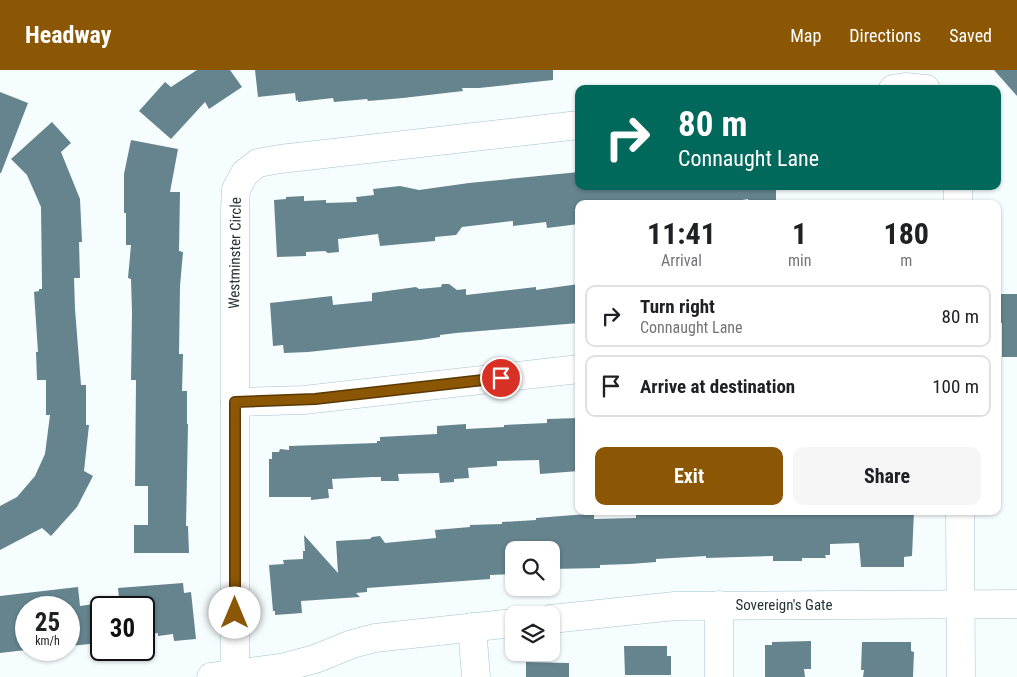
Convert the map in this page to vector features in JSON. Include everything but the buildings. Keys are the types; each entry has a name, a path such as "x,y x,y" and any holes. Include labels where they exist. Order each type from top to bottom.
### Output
{"street":[{"name":"Westminster Circle","path":"227,676 235,402 234,209 236,189 245,173 258,163 575,125"},
{"path":"235,402 311,400 575,369"},
{"path":"960,515 961,677"},
{"name":"Sovereign's Gate","path":"560,618 676,606 1017,604"},
{"path":"719,605 719,677"},
{"path":"227,676 298,664 370,639 505,624"},
{"path":"472,627 476,677"}],"route":[{"path":"235,613 235,402 304,400 501,378"}]}
